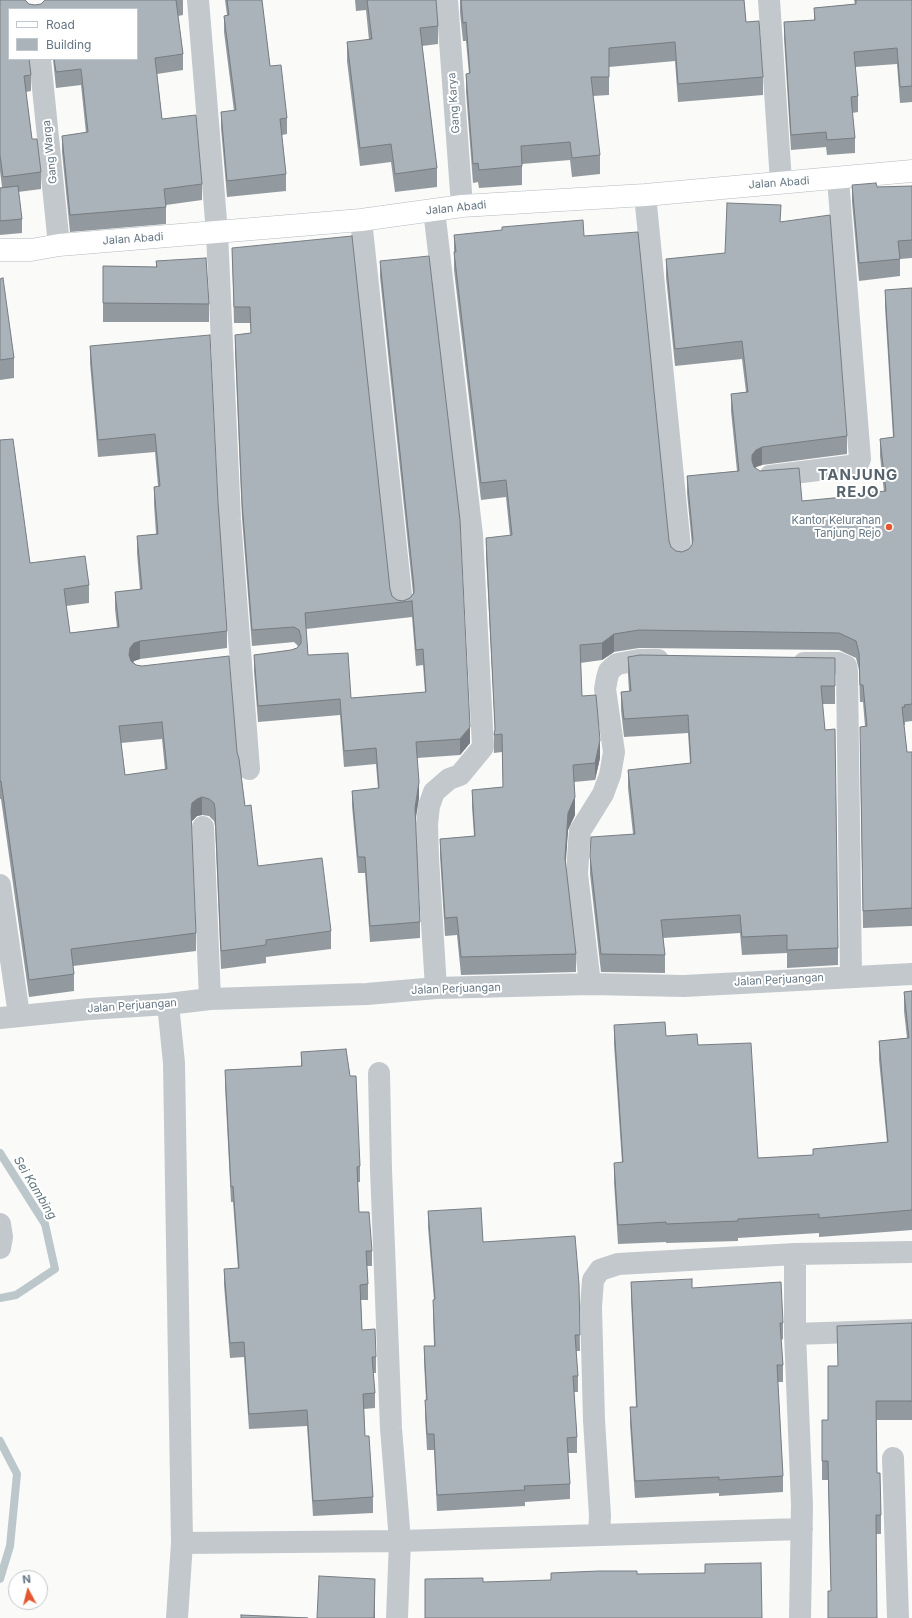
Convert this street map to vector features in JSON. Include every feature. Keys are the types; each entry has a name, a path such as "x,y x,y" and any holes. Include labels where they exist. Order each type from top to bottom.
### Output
{"street":[{"path":"198,0 217,233 230,519 251,659 249,769"},
{"name":"Gang Karya","path":"447,0 462,206"},
{"path":"770,0 781,182"},
{"name":"Gang Warga","path":"40,60 59,245"},
{"name":"Jalan Abadi","path":"0,250 31,250 59,245 361,220 462,206 645,195 781,182 838,179 912,171"},
{"path":"764,477 857,465 860,459 838,179"},
{"path":"645,195 681,557"},
{"path":"434,210 472,535 482,747 464,772 449,779 434,792 429,806 427,824 428,858 436,988"},
{"path":"361,220 402,604"},
{"path":"218,663 251,659"},
{"path":"590,984 578,874 579,843 580,831 603,794 610,775 614,752 605,689 608,671 617,664 639,660 678,660"},
{"path":"784,663 839,663 846,666 848,672 851,976"},
{"path":"203,826 210,999"},
{"path":"0,885 7,1017"},
{"name":"Jalan Perjuangan","path":"7,1017 89,1008 168,1004 210,999 368,994 436,988 590,984 684,986 851,976 912,974"},
{"path":"168,1004 174,1062 182,1542 177,1618"},
{"path":"379,1073 381,1169 391,1412 400,1541 397,1618"},
{"path":"0,1224 2,1237 0,1248"},
{"path":"599,1534 600,1516 594,1420 591,1307 593,1280 600,1270 618,1264 795,1254 912,1252"},
{"path":"795,1254 795,1334 802,1529 800,1618"},
{"path":"795,1334 912,1330"},
{"path":"893,1458 898,1618"},
{"path":"182,1542 400,1541 802,1529"}],"building":[{"path":"0,0 25,0 29,4 35,5 41,4 45,0 176,0 183,54 155,58 162,119 196,115 202,184 164,189 166,207 70,215 62,136 88,132 81,69 56,72 54,60 138,60 138,8 8,8 8,60 29,60 31,75 24,76 32,139 37,139 41,172 3,177 0,155"},
{"path":"227,0 262,0 270,66 281,65 287,118 280,119 286,174 227,181 221,112 236,110 224,16 229,15"},
{"path":"367,0 436,0 438,26 420,28 437,168 395,174 391,144 360,148 347,42 372,39"},
{"path":"461,0 744,0 746,22 759,21 763,77 678,84 675,42 609,48 609,77 591,77 600,155 572,158 570,142 521,146 522,166 479,170 478,163 473,164 466,74 470,73 466,22 463,23"},
{"path":"856,0 912,0 912,86 900,87 897,48 854,52 858,96 851,97 855,138 827,140 826,132 791,135 784,22 815,20 814,8 856,4"},
{"path":"876,183 877,187 912,186 912,240 898,241 900,259 859,263 852,185"},
{"path":"18,186 22,219 0,221 0,188"},
{"path":"727,203 781,205 780,222 830,215 847,436 762,447 756,450 752,455 754,467 760,471 799,468 802,501 865,495 865,493 886,491 880,439 894,437 885,290 912,288 912,704 904,705 905,707 902,707 907,752 912,752 912,908 863,911 860,727 867,726 863,685 860,685 859,653 856,641 839,633 639,630 614,634 602,643 580,645 582,696 596,695 600,740 595,763 573,765 575,797 568,813 565,858 576,954 461,957 457,917 445,918 440,839 475,836 472,790 503,787 502,734 494,735 495,729 486,538 512,535 506,480 481,483 454,252 456,252 454,235 502,230 502,227 583,220 584,236 638,232 669,541 671,547 676,551 682,552 689,549 692,545 693,539 687,476 739,471 731,394 748,392 742,341 675,349 666,259 725,253"},
{"path":"352,236 390,589 392,596 397,600 403,601 410,598 414,593 414,587 380,261 429,256 460,520 470,727 460,739 416,742 419,782 415,808 420,922 370,926 365,857 358,857 352,791 379,788 376,748 344,751 340,699 258,706 254,655 297,648 301,643 301,637 299,630 294,627 252,630 242,502 235,335 251,333 250,307 234,307 232,248","holes":["412,601 416,650 423,649 426,692 351,698 348,653 308,655 305,613"]},
{"path":"206,258 209,304 103,303 103,266 157,267 156,261"},
{"path":"3,278 14,358 0,360 0,279"},
{"path":"210,335 218,502 227,631 140,641 134,643 130,648 129,655 131,661 136,665 142,666 229,656 237,752 245,806 251,805 258,866 322,858 331,931 266,940 266,945 221,951 215,809 214,803 209,799 202,797 192,803 191,810 196,933 71,949 74,974 29,980 0,781 0,440 13,439 30,563 85,556 89,585 64,589 70,633 119,627 115,592 142,589 137,536 158,534 154,487 160,486 155,434 98,440 90,346","holes":["162,722 167,769 125,775 119,726"]},
{"path":"640,655 835,658 835,686 821,686 825,730 835,729 838,948 787,950 787,935 742,937 740,915 661,920 665,955 601,954 590,856 591,837 635,834 628,770 691,763 688,715 624,719 621,692 631,691 628,657"},
{"path":"912,991 912,1210 819,1218 819,1214 738,1219 738,1221 666,1224 666,1222 618,1225 614,1163 623,1162 614,1025 665,1022 666,1036 697,1034 698,1045 751,1043 758,1158 813,1155 813,1149 888,1142 879,1041 909,1038 904,992"},
{"path":"346,1049 350,1076 356,1076 360,1166 357,1167 359,1212 369,1212 372,1251 366,1251 368,1284 360,1285 362,1330 375,1329 376,1357 372,1357 375,1393 363,1394 365,1436 369,1436 373,1497 313,1501 307,1410 249,1414 244,1342 230,1343 224,1269 239,1268 233,1186 231,1187 225,1070 302,1066 301,1052"},
{"path":"481,1208 483,1242 575,1236 579,1284 580,1335 575,1335 578,1376 573,1376 577,1437 567,1438 570,1484 524,1486 525,1490 437,1495 434,1434 427,1434 425,1400 427,1400 424,1346 435,1346 433,1300 435,1299 428,1211"},
{"path":"692,1279 692,1288 781,1282 783,1323 780,1323 783,1365 777,1365 783,1476 719,1480 719,1477 635,1481 630,1407 637,1407 631,1282"},
{"path":"912,1323 912,1401 876,1401 877,1473 880,1473 881,1515 876,1515 877,1618 828,1618 828,1591 831,1591 828,1461 822,1461 822,1420 828,1420 828,1366 838,1366 837,1326"},
{"path":"761,1563 762,1618 425,1618 425,1579 483,1578 483,1582 551,1580 551,1573 599,1571 637,1571 637,1574 705,1573 705,1564"},
{"path":"319,1576 375,1579 374,1618 317,1618"},
{"path":"241,1615 308,1618 241,1618"}],"waterway":[{"name":"Sei Kambing","path":"0,1153 45,1224 55,1269 16,1295 0,1298"},
{"name":"Sei Kambing","path":"0,1441 17,1474 10,1546 0,1579"}],"place":[{"name":"Kantor Kelurahan Tanjung Rejo","path":"889,527"}],"district":[{"name":"TANJUNG REJO","path":"858,484"}]}
